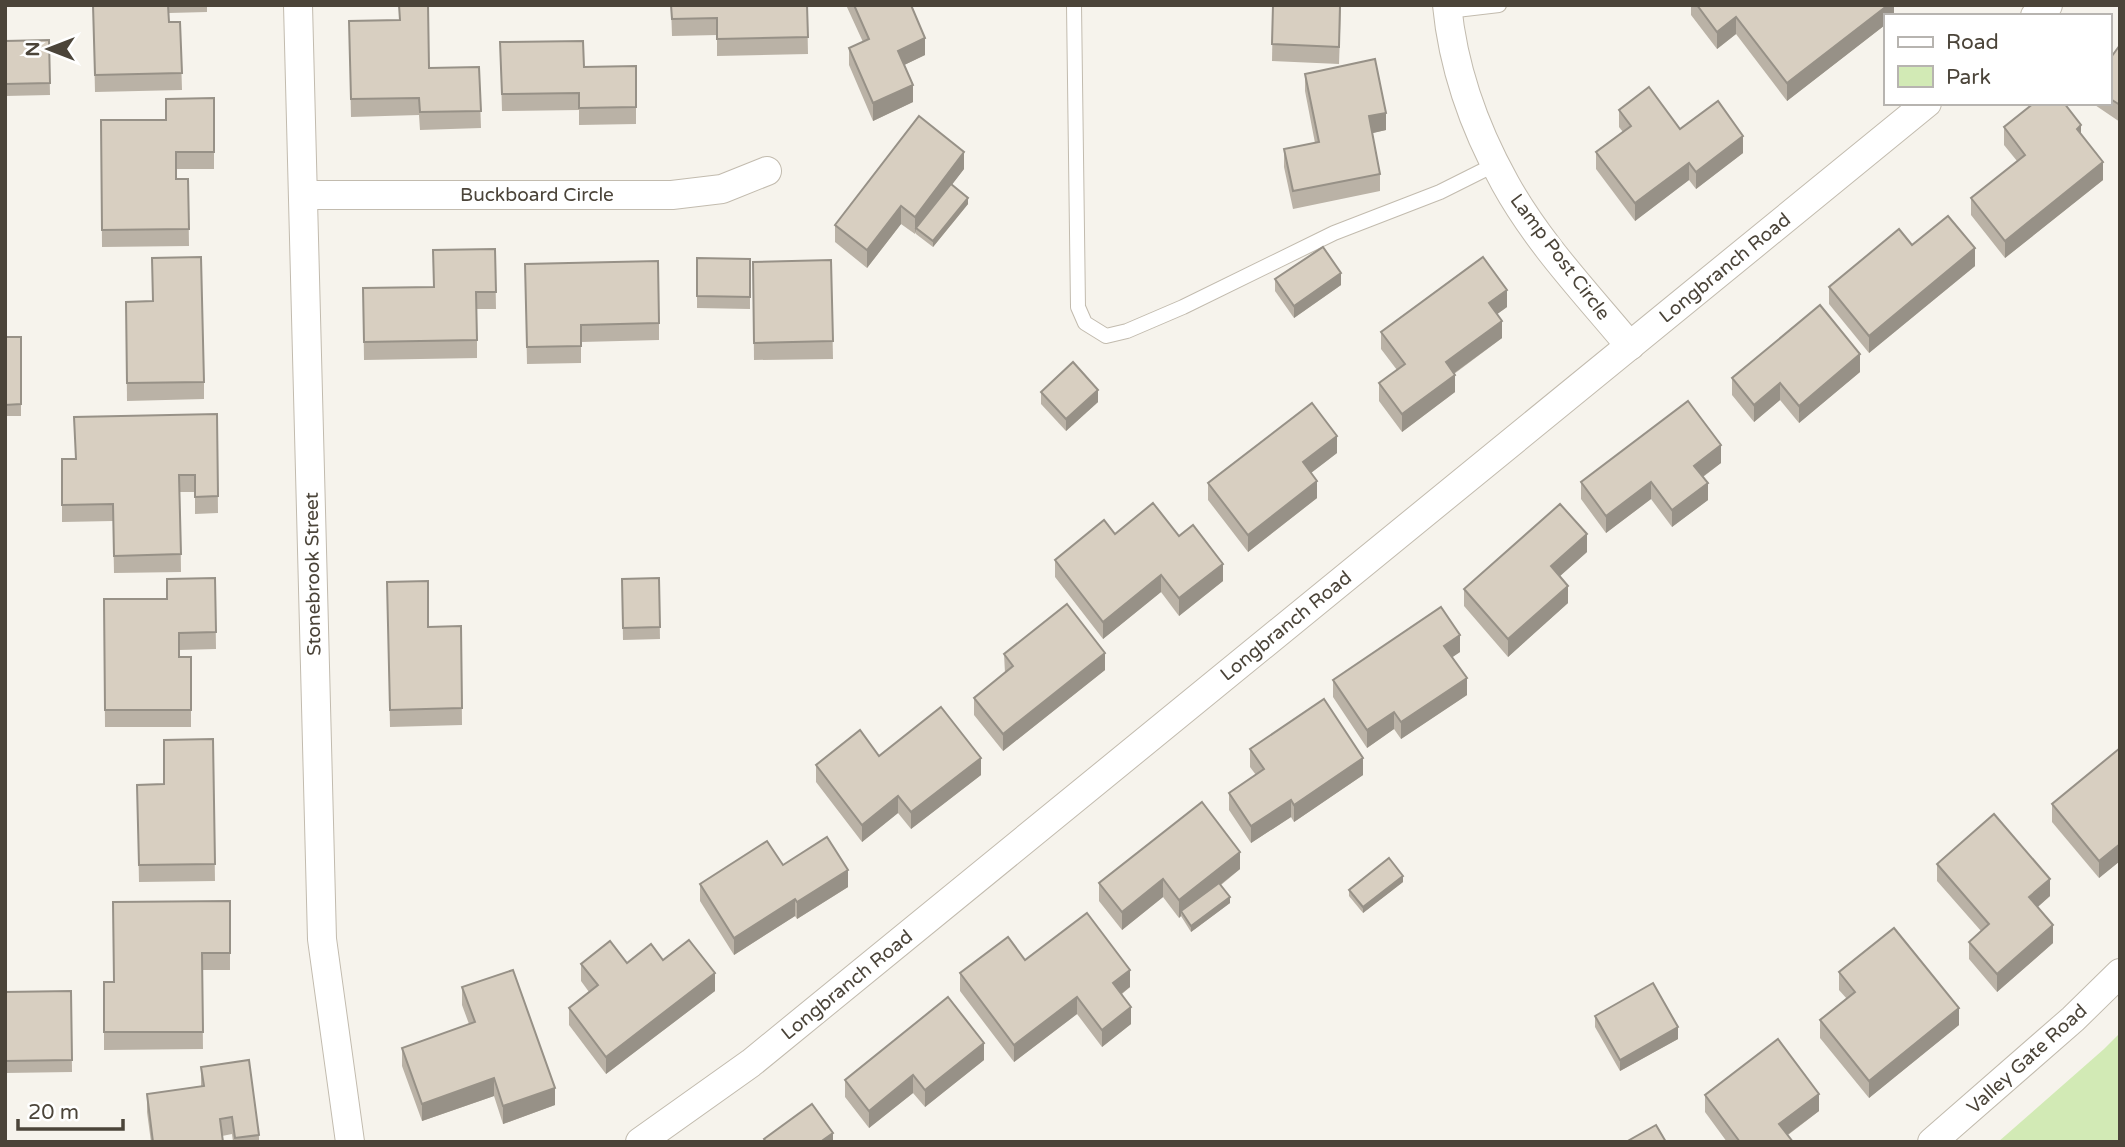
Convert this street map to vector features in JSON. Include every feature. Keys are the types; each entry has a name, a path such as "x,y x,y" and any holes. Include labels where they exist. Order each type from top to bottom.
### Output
{"street":[{"name":"Stonebrook Street","path":"298,5 322,939 349,1142"},
{"name":"Lamp Post Circle","path":"1448,8 1450,34 1472,112 1505,183 1544,242 1630,346"},
{"name":"Longbranch Road","path":"640,1142 751,1063 1925,105"},
{"name":"Buckboard Circle","path":"303,195 672,195 722,189 767,171"},
{"name":"Valley Gate Road","path":"1932,1142 2073,1019 2120,973"}],"lane":[{"path":"1074,5 1078,307 1085,323 1106,336 1127,331 1183,307 1334,233 1440,192 1496,164"},
{"path":"1448,8 1499,5"}],"green space":[{"path":"2120,1033 2120,1142 1998,1142 2104,1049"}],"building":[{"path":"93,5 168,5 169,22 180,22 182,73 95,75"},
{"path":"399,5 428,5 429,68 479,67 481,111 420,112 419,98 351,99 349,21 400,20"},
{"path":"671,5 807,5 808,37 717,39 717,18 672,19"},
{"path":"854,5 911,5 925,38 898,51 913,85 873,103 849,48 869,39"},
{"path":"1273,5 1340,5 1339,47 1272,44"},
{"path":"1697,5 1888,5 1787,83 1736,17 1717,32"},
{"path":"49,40 50,83 5,84 5,41"},
{"path":"583,41 584,67 636,66 636,107 579,108 579,93 502,94 500,42"},
{"path":"2120,45 2120,105 2111,99 2111,57"},
{"path":"1375,59 1386,113 1369,116 1380,174 1293,191 1284,149 1319,142 1305,74"},
{"path":"1649,87 1680,129 1718,101 1743,136 1696,172 1689,163 1635,203 1596,152 1631,126 1619,110"},
{"path":"214,98 214,152 176,152 176,179 188,179 189,229 102,230 101,120 166,120 166,99"},
{"path":"2032,105 2066,105 2081,125 2077,129 2103,162 2005,241 1971,198 2025,155 2004,127"},
{"path":"919,116 964,152 915,217 901,206 867,250 835,225"},
{"path":"951,184 968,198 933,241 916,228"},
{"path":"1948,216 1975,248 1869,336 1829,287 1899,229 1912,245"},
{"path":"1323,247 1341,273 1294,306 1275,279"},
{"path":"495,249 496,292 476,292 477,340 364,342 363,288 434,287 433,250"},
{"path":"201,257 204,382 127,383 126,302 153,301 152,258"},
{"path":"1483,257 1507,290 1489,303 1502,321 1446,362 1455,375 1402,414 1379,383 1405,364 1381,332"},
{"path":"697,258 750,259 750,297 697,296"},
{"path":"831,260 833,341 754,343 753,262"},
{"path":"658,261 659,323 581,325 581,346 527,347 525,264"},
{"path":"1820,305 1860,354 1799,406 1780,383 1754,405 1732,378"},
{"path":"5,337 21,337 21,404 5,405"},
{"path":"1073,362 1098,390 1066,419 1041,392"},
{"path":"1688,401 1721,445 1694,466 1708,483 1672,510 1651,482 1606,516 1581,482"},
{"path":"1312,403 1337,436 1303,462 1317,481 1248,535 1208,483"},
{"path":"217,414 218,496 195,497 195,475 179,475 181,554 114,556 113,504 62,505 62,459 76,459 74,417"},
{"path":"1153,503 1179,536 1193,525 1223,564 1179,598 1161,575 1103,622 1055,560 1104,520 1115,534"},
{"path":"1560,504 1587,534 1551,566 1568,586 1508,639 1464,589"},
{"path":"215,578 216,632 179,633 179,657 191,657 191,710 105,710 104,599 167,599 167,579"},
{"path":"659,578 660,627 623,628 622,579"},
{"path":"428,581 428,627 461,626 462,708 390,710 387,582"},
{"path":"1067,604 1105,653 1003,734 974,698 1013,666 1004,654"},
{"path":"1441,607 1460,635 1444,646 1467,678 1401,722 1394,712 1367,730 1333,680"},
{"path":"1324,699 1363,758 1294,805 1291,800 1251,826 1229,793 1264,769 1250,749"},
{"path":"941,707 981,758 911,812 898,796 862,825 816,765 860,730 879,756"},
{"path":"213,739 215,864 139,865 137,785 164,784 164,740"},
{"path":"2120,748 2120,844 2099,861 2052,804"},
{"path":"1202,802 1240,852 1179,900 1163,879 1122,912 1099,883"},
{"path":"1994,814 2050,879 2029,897 2053,925 1997,974 1969,942 1989,924 1937,864"},
{"path":"827,837 848,870 797,902 795,899 734,938 700,884 767,841 783,865"},
{"path":"1389,858 1403,876 1363,907 1349,890"},
{"path":"1219,883 1230,897 1191,926 1181,911"},
{"path":"230,901 230,953 202,953 203,1032 104,1032 104,982 114,982 113,902"},
{"path":"1087,913 1130,970 1113,983 1131,1007 1102,1030 1077,997 1014,1045 960,973 1008,937 1025,960"},
{"path":"1894,928 1959,1008 1869,1081 1820,1020 1855,992 1839,972"},
{"path":"689,940 715,973 606,1057 569,1008 598,985 581,964 610,941 627,963 651,944 663,960"},
{"path":"513,970 555,1088 503,1106 494,1078 422,1104 402,1048 475,1022 462,987"},
{"path":"1653,983 1678,1027 1620,1060 1595,1016"},
{"path":"71,991 72,1060 5,1061 5,992"},
{"path":"948,997 984,1043 925,1090 913,1075 869,1111 845,1080"},
{"path":"1778,1039 1819,1094 1779,1124 1793,1142 1740,1142 1705,1095"},
{"path":"249,1060 259,1135 235,1138 232,1117 220,1119 223,1142 153,1142 147,1094 204,1086 201,1067"},
{"path":"812,1104 833,1133 823,1140 824,1142 766,1142 764,1139"},
{"path":"1656,1125 1666,1142 1626,1142"}]}
